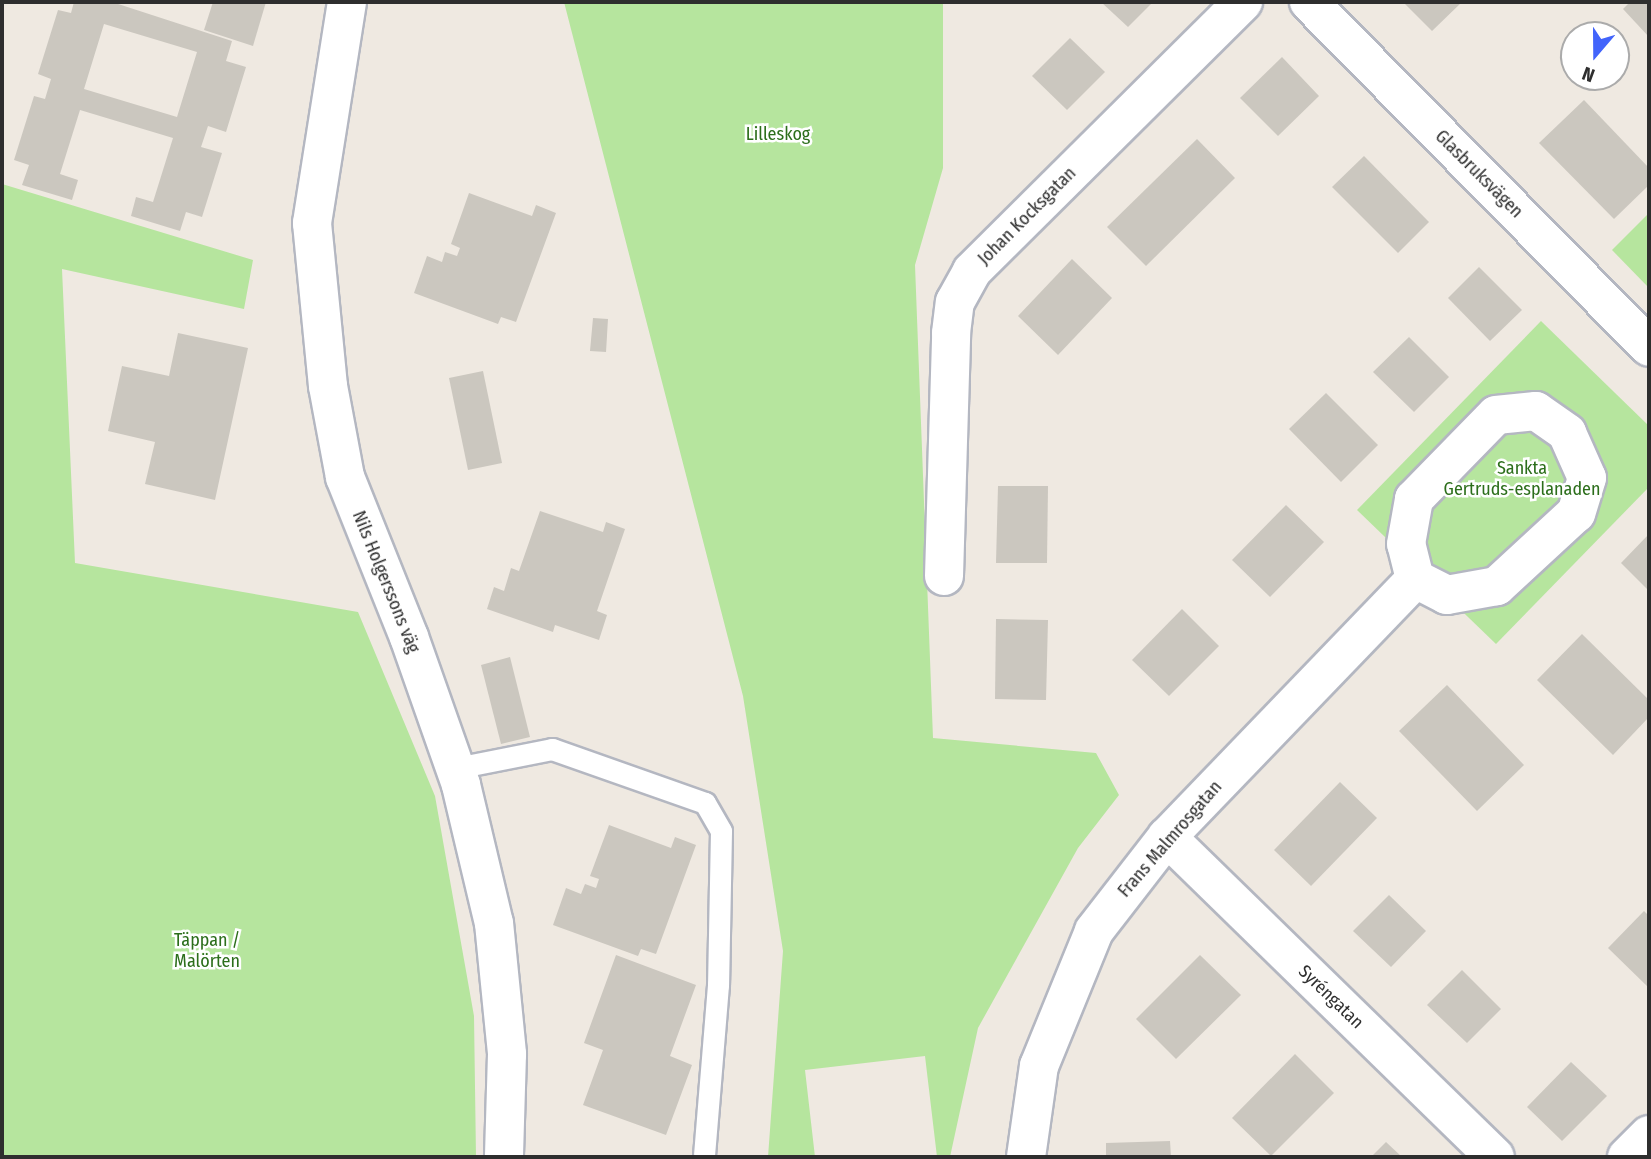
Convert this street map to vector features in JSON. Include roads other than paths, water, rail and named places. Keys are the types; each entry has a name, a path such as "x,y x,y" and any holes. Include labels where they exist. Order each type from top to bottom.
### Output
{"street":[{"name":"Nils Holgerssons väg","path":"347,2 313,223 328,386 345,477 456,768 494,923 507,1054 504,1157"},
{"name":"Johan Kocksgatan","path":"944,576 951,334 956,302 966,281 1242,2"},
{"name":"Glasbruksvägen","path":"1309,2 1649,347"},
{"path":"1536,411 1567,433 1587,478 1576,513 1497,586 1447,595 1415,579 1406,544 1414,499 1496,415 1536,411"},
{"name":"Frans Malmrosgatan","path":"1027,1157 1039,1066 1094,931 1167,837 1415,579"},
{"name":"Syréngatan","path":"1167,837 1495,1157"},
{"path":"1627,1157 1649,1135"}],"lane":[{"path":"456,768 552,749 705,803 721,831 718,985 704,1154"}],"park label":[{"name":"Lilleskog","path":"778,134"},
{"name":"Sankta Gertruds-esplanaden","path":"1522,479"},
{"name":"Täppan / Malörten","path":"207,951"}]}
